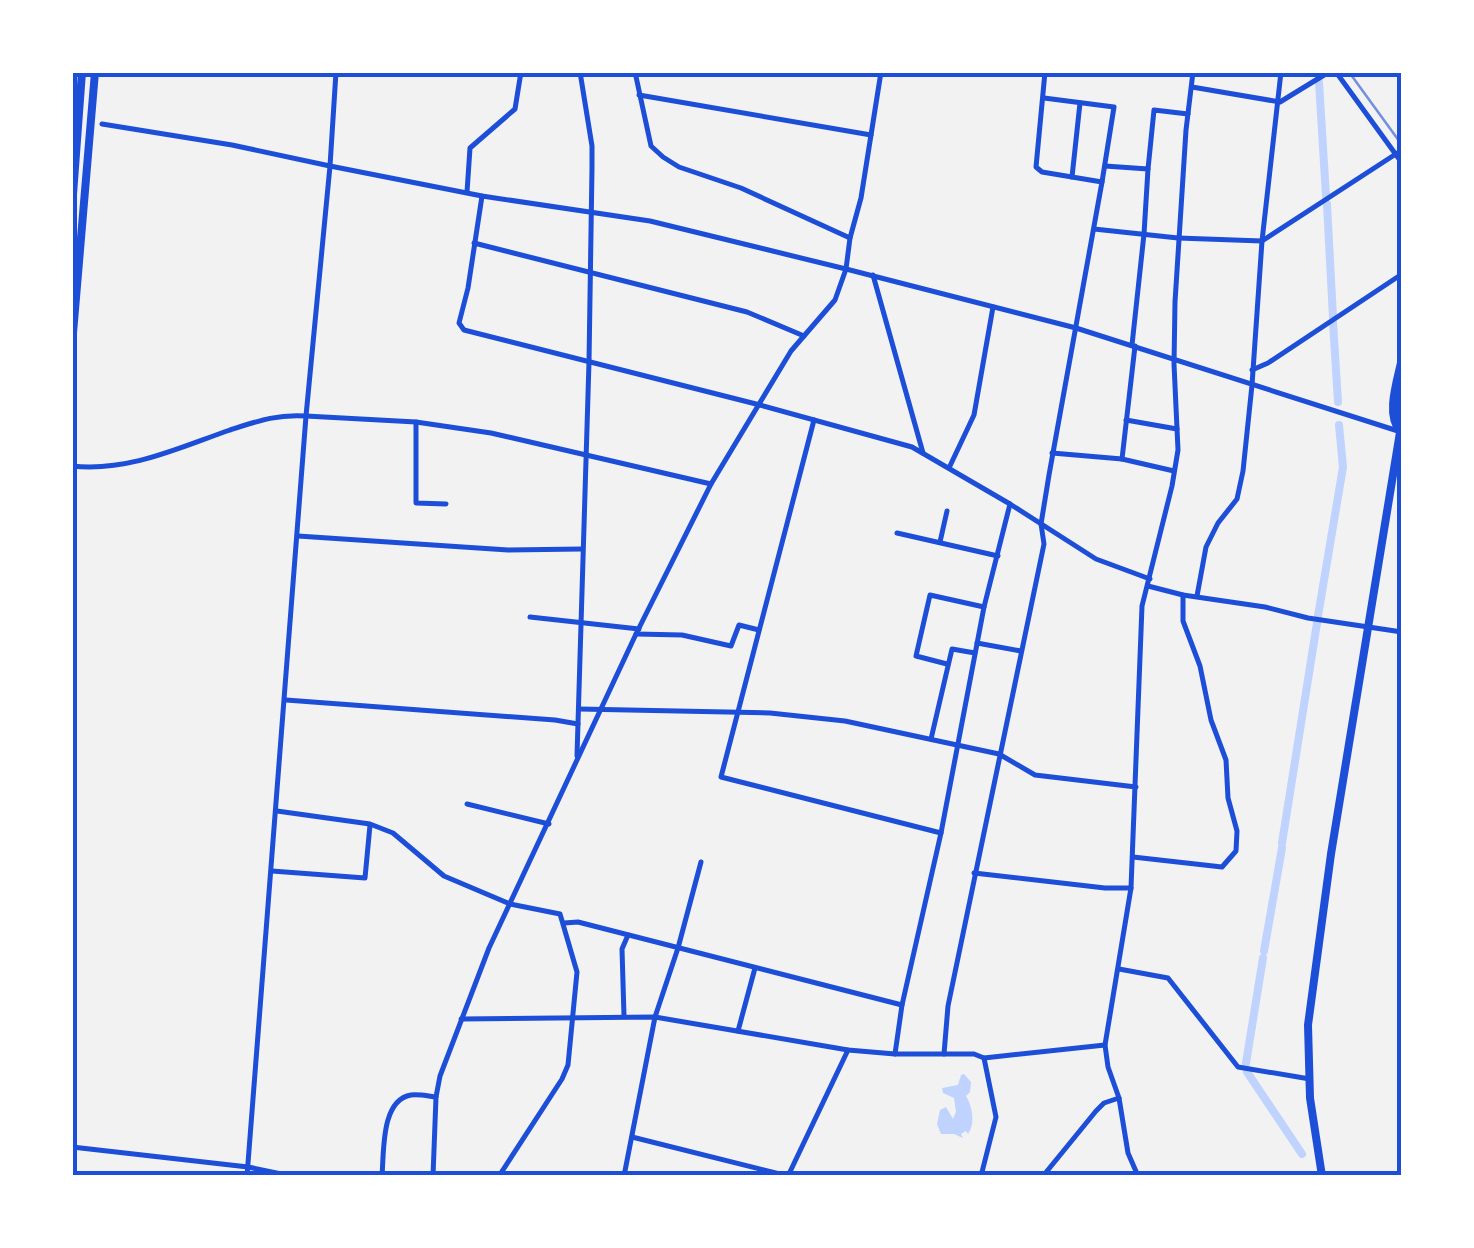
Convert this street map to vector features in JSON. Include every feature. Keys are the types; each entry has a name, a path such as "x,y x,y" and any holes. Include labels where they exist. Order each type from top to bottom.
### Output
{"main road":[{"path":"72,208 82,72"},
{"path":"72,345 95,72"},
{"path":"1401,430 1393,424 1392,413 1402,358"},
{"path":"1322,1176 1314,1134 1308,1025 1402,420"}],"street":[{"path":"247,1176 336,72"},
{"path":"467,192 470,148 515,108 521,72"},
{"path":"577,759 592,146 580,72"},
{"path":"635,72 651,146 662,157 850,238"},
{"path":"434,1176 436,1096 478,972 637,632 711,484 791,352 836,300 861,198 882,72"},
{"path":"1045,72 1036,166 1042,172 1102,182"},
{"path":"1138,1176 1128,1152 1105,1045 1133,857 1142,606 1178,450 1174,358 1178,238 1193,72"},
{"path":"1198,596 1206,547 1237,499 1243,471 1281,72"},
{"path":"1192,86 1280,102 1332,72 1398,152 1402,163"},
{"path":"640,95 871,134"},
{"path":"944,1054 948,1006 974,873 1044,544 1041,524 1052,453 1114,107 1044,98"},
{"path":"1072,177 1080,103"},
{"path":"1122,459 1154,110 1188,114"},
{"path":"102,124 232,145 482,196 650,221 1076,328 1401,430"},
{"path":"1094,228 1178,238 1262,241 1398,152"},
{"path":"1105,166 1148,169"},
{"path":"482,196 459,324 464,330 912,448 1010,504 1096,560 1183,595 1402,632"},
{"path":"474,243 747,312 804,336"},
{"path":"1252,370 1402,274"},
{"path":"873,275 923,454"},
{"path":"949,468 974,415 993,307"},
{"path":"75,466 110,468 134,463 276,416 306,416 416,422 491,433 711,484"},
{"path":"814,420 721,776 940,832"},
{"path":"1126,420 1178,429"},
{"path":"416,422 416,503 446,504"},
{"path":"1052,453 1122,459 1174,471"},
{"path":"896,1054 902,1005 984,607 1010,504"},
{"path":"939,543 948,511"},
{"path":"897,533 998,556"},
{"path":"298,536 508,550 582,549"},
{"path":"947,664 916,656 930,595 984,607"},
{"path":"1133,857 1222,868 1236,851 1226,760 1211,720 1200,666 1183,622 1183,595"},
{"path":"530,616 682,635 731,646 739,625 759,630"},
{"path":"977,643 1021,651"},
{"path":"932,740 952,648 975,653"},
{"path":"286,700 578,724"},
{"path":"579,709 770,713 844,721 998,754 1036,775 1136,787"},
{"path":"467,804 549,824"},
{"path":"277,811 370,824 393,834 444,876 510,904 560,914 578,972 568,1065 500,1176"},
{"path":"272,871 365,878 370,824"},
{"path":"624,1176 655,1017 700,862"},
{"path":"974,873 1130,888"},
{"path":"564,923 578,922 628,934 902,1005"},
{"path":"624,1016 622,949 628,934"},
{"path":"738,1031 755,968"},
{"path":"1119,969 1168,978 1238,1067 1310,1079"},
{"path":"462,1019 655,1017 848,1050 974,1054 984,1058 1105,1045"},
{"path":"632,1137 788,1176 848,1050"},
{"path":"981,1176 996,1117 984,1058"},
{"path":"382,1176 388,1112 398,1099 413,1094 436,1096"},
{"path":"1043,1176 1096,1112 1119,1098"},
{"path":"72,1147 248,1167 291,1176"}],"water":[{"path":"964,1074 971,1082 966,1096 972,1125 968,1134 961,1134 963,1138 941,1134 937,1124 940,1110 946,1107 953,1119 956,1112 954,1098 943,1093 942,1088 958,1085"}],"waterway":[{"path":"1319,82 1326,196"},
{"path":"1327,204 1333,317"},
{"path":"1333,322 1338,402"},
{"path":"1318,616 1343,467 1339,425"},
{"path":"1282,843 1317,623"},
{"path":"1264,951 1282,848"},
{"path":"1246,1063 1263,958"},
{"path":"1247,1072 1302,1154"}],"railway":[{"path":"1349,72 1402,145"}]}
